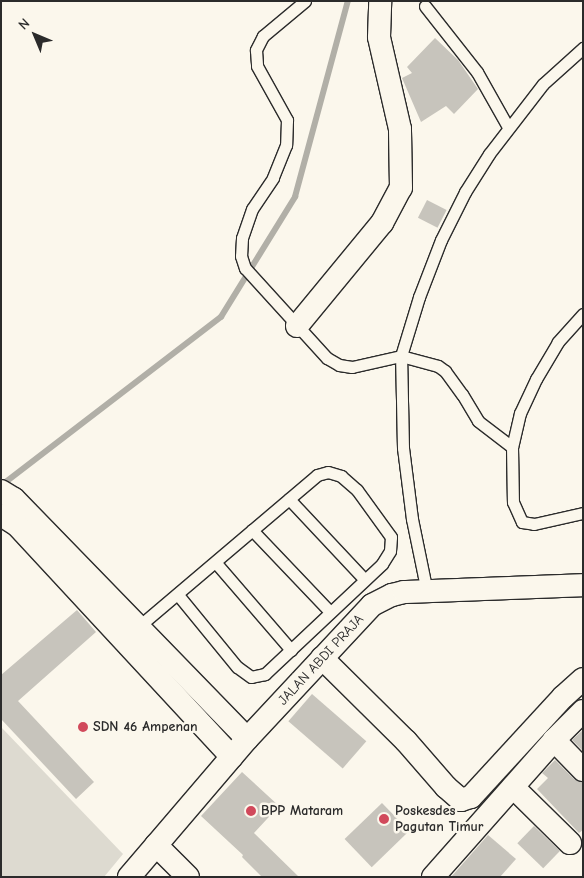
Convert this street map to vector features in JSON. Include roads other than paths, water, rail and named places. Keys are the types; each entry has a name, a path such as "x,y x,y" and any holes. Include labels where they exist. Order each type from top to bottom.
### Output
{"street":[{"path":"294,322 382,223 401,188 400,129 379,37 380,1"},
{"path":"6,502 138,627 248,739"},
{"path":"6,502 17,526 232,757"},
{"name":"JALAN ABDI PRAJA","path":"129,877 248,739 372,605 392,595 583,585"},
{"path":"322,658 406,741 446,787 461,800 471,797 583,679"},
{"path":"433,877 554,740 583,711"},
{"path":"554,740 583,770"},
{"path":"513,787 570,843"},
{"path":"156,845 188,877"}],"lane":[{"path":"305,1 263,36 256,50 257,66 287,120 286,145 273,178 252,209 242,238 241,256 245,268 327,358 339,365 360,367 401,356 438,366 462,394 478,421 512,447"},
{"path":"425,6 477,72 508,127"},
{"path":"427,592 412,519 403,448 401,356 419,298 442,240 465,192 508,127 543,84 583,48"},
{"path":"583,314 558,342 536,379 520,413 512,447 513,502 522,522 534,524 583,513"},
{"path":"138,627 216,563 317,475 328,472 341,476 357,490 391,537 390,550 382,564 364,579 266,674 251,677 237,667 178,595"},
{"path":"289,500 364,579"},
{"path":"252,530 330,612"},
{"path":"216,563 291,650"}],"waterway":[{"path":"2,485 221,317 295,197 348,1"}],"place":[{"name":"SDN 46 Ampenan","path":"83,727"},
{"name":"BPP Mataram","path":"251,811"},
{"name":"Poskesdes Pagutan Timur","path":"384,819"}]}
